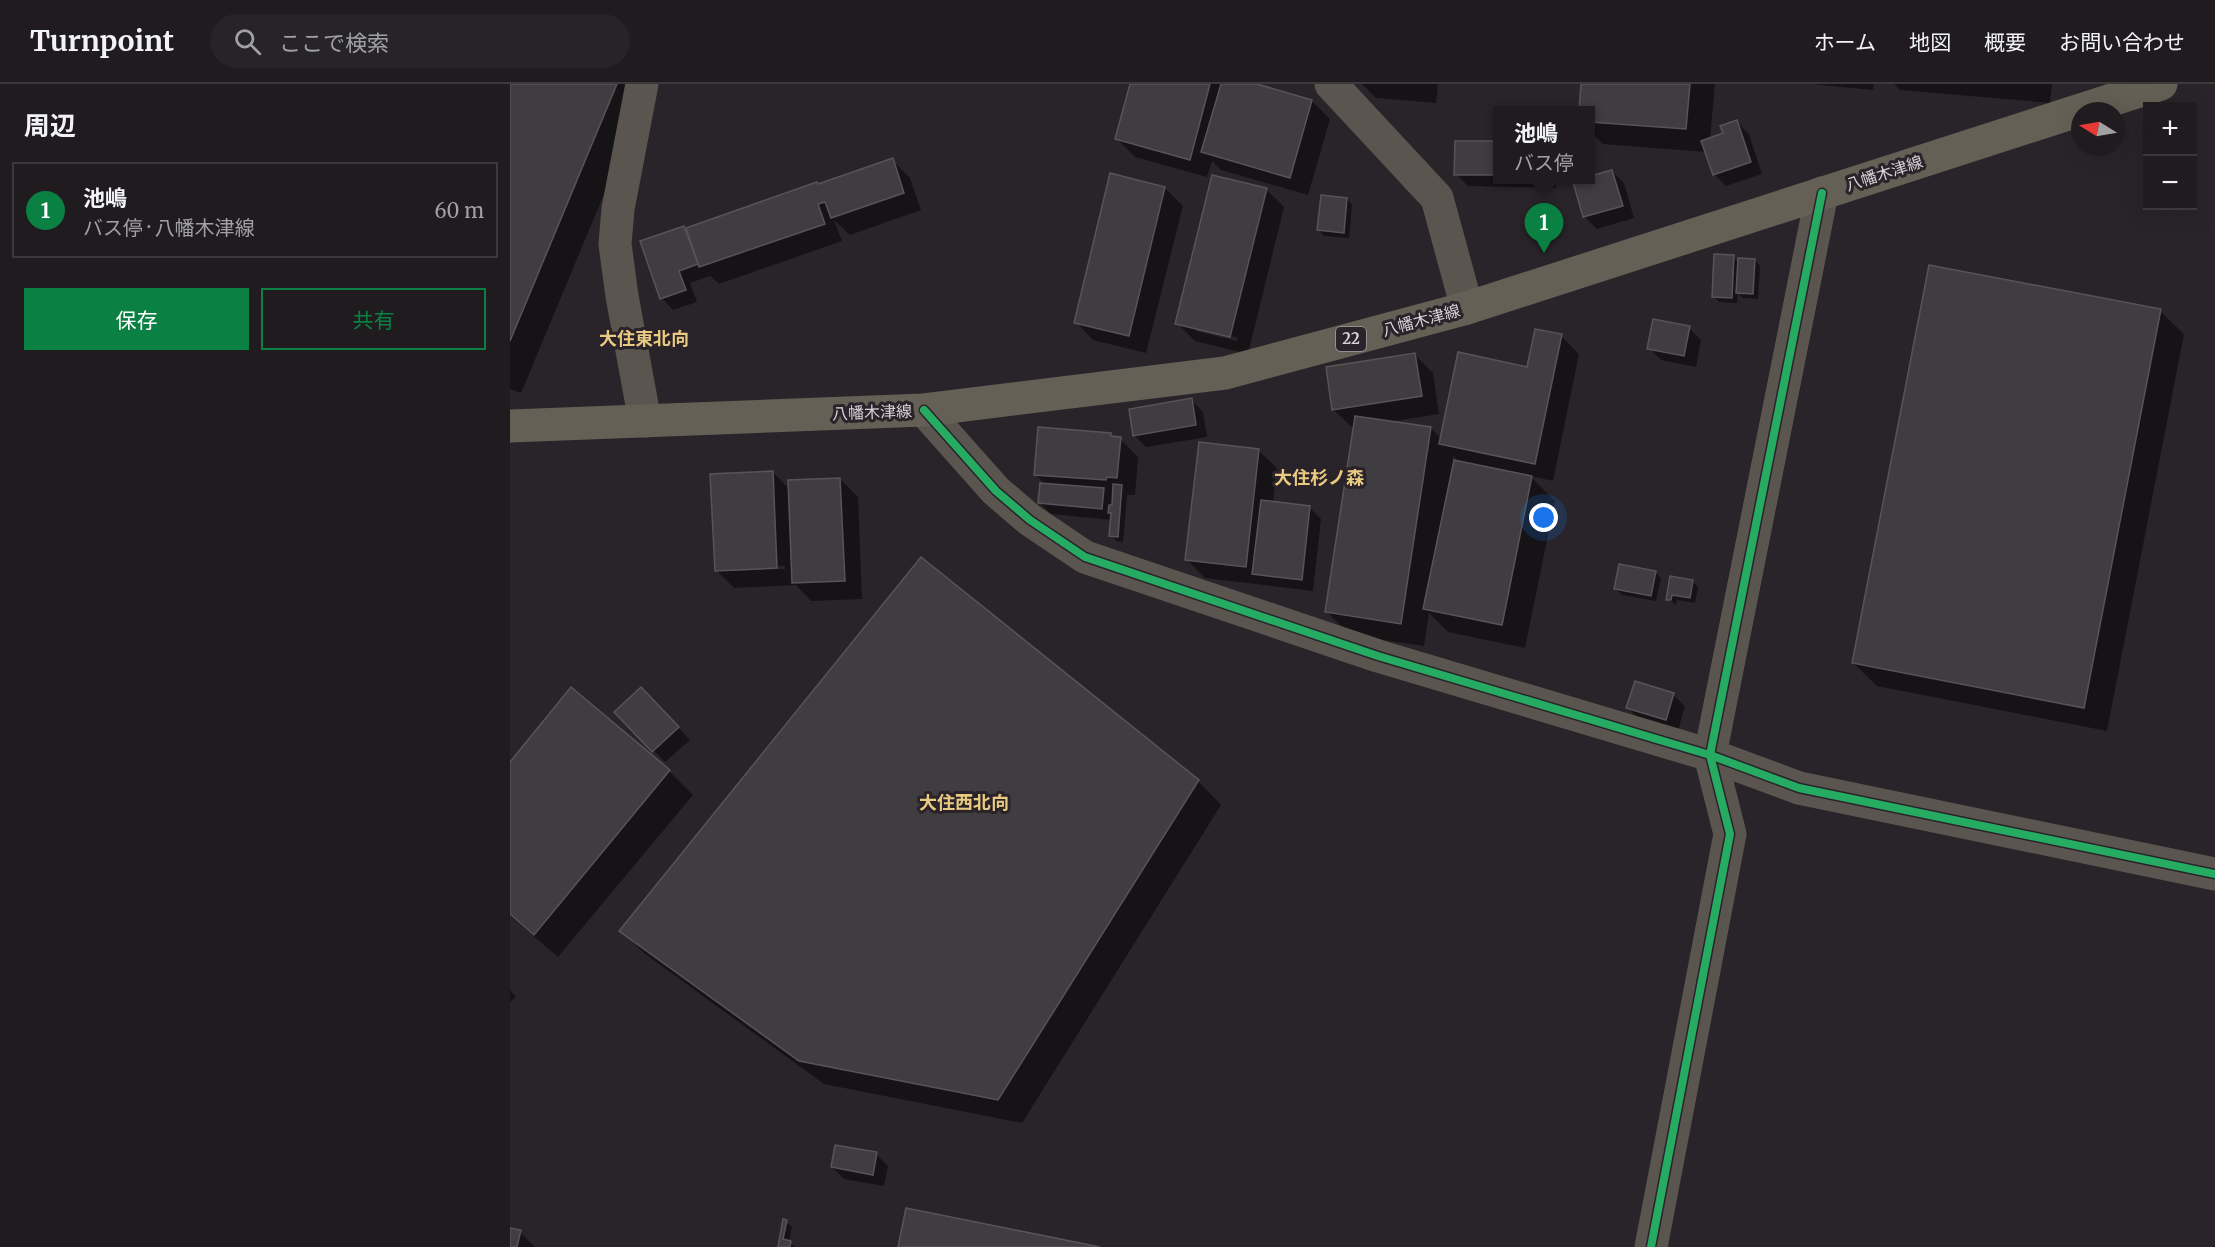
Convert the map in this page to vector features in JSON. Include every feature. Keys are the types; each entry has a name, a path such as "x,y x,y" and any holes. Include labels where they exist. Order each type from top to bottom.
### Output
{"main road":[{"name":"八幡木津線","path":"510,426 924,410 1225,373 1467,308 2161,84"}],"street":[{"path":"642,84 618,209 615,244 645,421"},
{"path":"1331,84 1437,198 1467,308"},
{"path":"1652,1247 1730,834 1710,755 1822,193"},
{"path":"924,410 996,491 1030,520 1085,557 1378,656 1710,755 1799,788 2215,874"}],"building":[{"path":"510,84 617,84 510,341"},
{"path":"1130,84 1210,84 1190,160 1115,139"},
{"path":"1221,84 1257,84 1312,100 1290,178 1201,152"},
{"path":"1581,84 1690,84 1686,129 1595,122 1595,106 1579,106"},
{"path":"1737,120 1751,162 1713,175 1701,141 1723,133 1720,126"},
{"path":"1455,141 1493,141 1493,175 1454,175"},
{"path":"893,158 904,193 831,218 825,202 818,204 825,224 699,267 686,228"},
{"path":"1612,170 1623,206 1583,217 1574,184 1595,184 1595,175"},
{"path":"1110,173 1165,187 1129,336 1074,323"},
{"path":"1212,175 1267,188 1230,337 1175,324"},
{"path":"1321,195 1347,198 1344,233 1317,230"},
{"path":"684,226 698,264 679,271 686,290 660,299 640,241"},
{"path":"1714,254 1734,255 1732,298 1712,297"},
{"path":"1738,258 1755,259 1753,294 1736,293"},
{"path":"1929,265 2161,309 2084,708 1852,663"},
{"path":"1653,319 1690,326 1684,356 1647,349"},
{"path":"1535,329 1562,334 1535,464 1439,444 1458,352 1527,367"},
{"path":"1415,353 1422,396 1332,410 1326,367"},
{"path":"1192,398 1196,425 1133,436 1129,409"},
{"path":"1355,416 1431,427 1401,624 1325,612"},
{"path":"1038,427 1111,433 1111,436 1121,437 1117,478 1107,477 1106,480 1034,475"},
{"path":"1199,442 1259,449 1246,567 1185,560"},
{"path":"1454,460 1532,476 1502,625 1423,609"},
{"path":"773,471 777,568 715,571 710,474"},
{"path":"840,478 845,581 792,583 788,480"},
{"path":"1040,483 1104,488 1102,509 1038,503"},
{"path":"1113,484 1122,485 1118,537 1109,536 1111,513 1108,513 1109,505 1112,505"},
{"path":"1261,500 1310,506 1302,580 1252,574"},
{"path":"921,557 1199,780 998,1100 799,1061 619,931"},
{"path":"1619,564 1656,571 1651,596 1614,589"},
{"path":"1670,576 1693,580 1690,598 1672,595 1671,600 1666,600"},
{"path":"1635,681 1674,693 1666,720 1626,708"},
{"path":"571,687 670,770 534,935 510,914 510,762"},
{"path":"641,687 679,727 652,752 614,712"},
{"path":"835,1145 877,1152 873,1175 831,1167"},
{"path":"906,1208 1100,1247 898,1247"},
{"path":"783,1219 787,1220 783,1239 791,1241 790,1247 778,1247"},
{"path":"510,1228 521,1230 517,1247 510,1247"}],"cycle path":[{"path":"1651,1247 1730,834 1710,755 1822,193"},
{"path":"924,410 996,491 1030,520 1085,557 1378,656 1710,755 1799,788 2215,874"}],"place":[{"name":"池嶋","path":"1544,253"}],"district":[{"name":"大住東北向","path":"644,339"},
{"name":"大住杉ノ森","path":"1319,478"},
{"name":"大住西北向","path":"964,803"}]}
